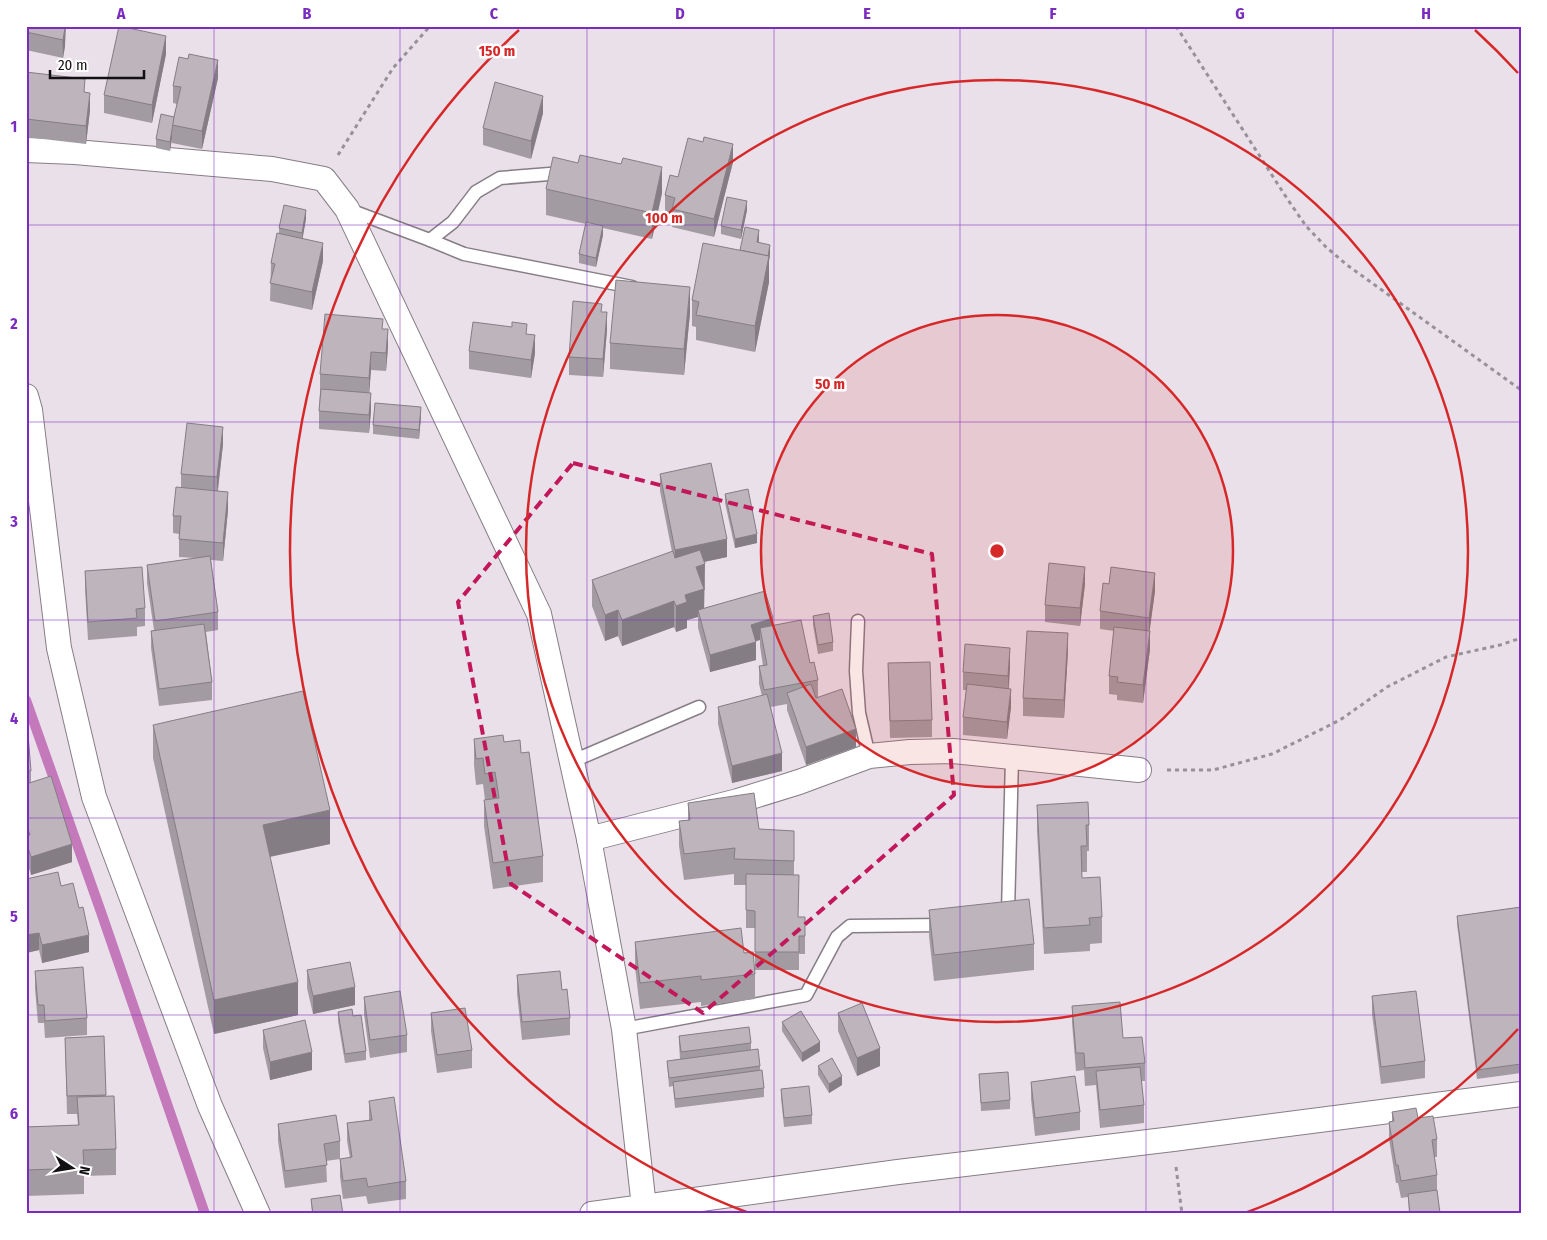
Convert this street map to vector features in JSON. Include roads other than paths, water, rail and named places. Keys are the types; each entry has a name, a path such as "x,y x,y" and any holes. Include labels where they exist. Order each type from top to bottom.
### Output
{"street":[{"path":"26,150 75,152 272,169 324,179 347,209 539,614 589,839 624,1029 644,1208"},
{"path":"26,396 30,410 32,486 59,648 94,796 210,1106 258,1214"},
{"path":"589,839 738,801 799,782 869,756 910,752 953,751 1138,770"},
{"path":"592,1214 898,1172 1521,1094"}],"lane":[{"path":"430,240 454,222 476,192 500,178 562,173"},
{"path":"347,209 464,254 644,290"},
{"path":"858,621 856,671 859,713 869,756"},
{"path":"573,761 699,707"},
{"path":"990,919 998,918 1008,912 1012,758"},
{"path":"624,1029 806,995 837,937 850,926 954,924"}],"waterway":[{"path":"26,700 205,1214"}]}
